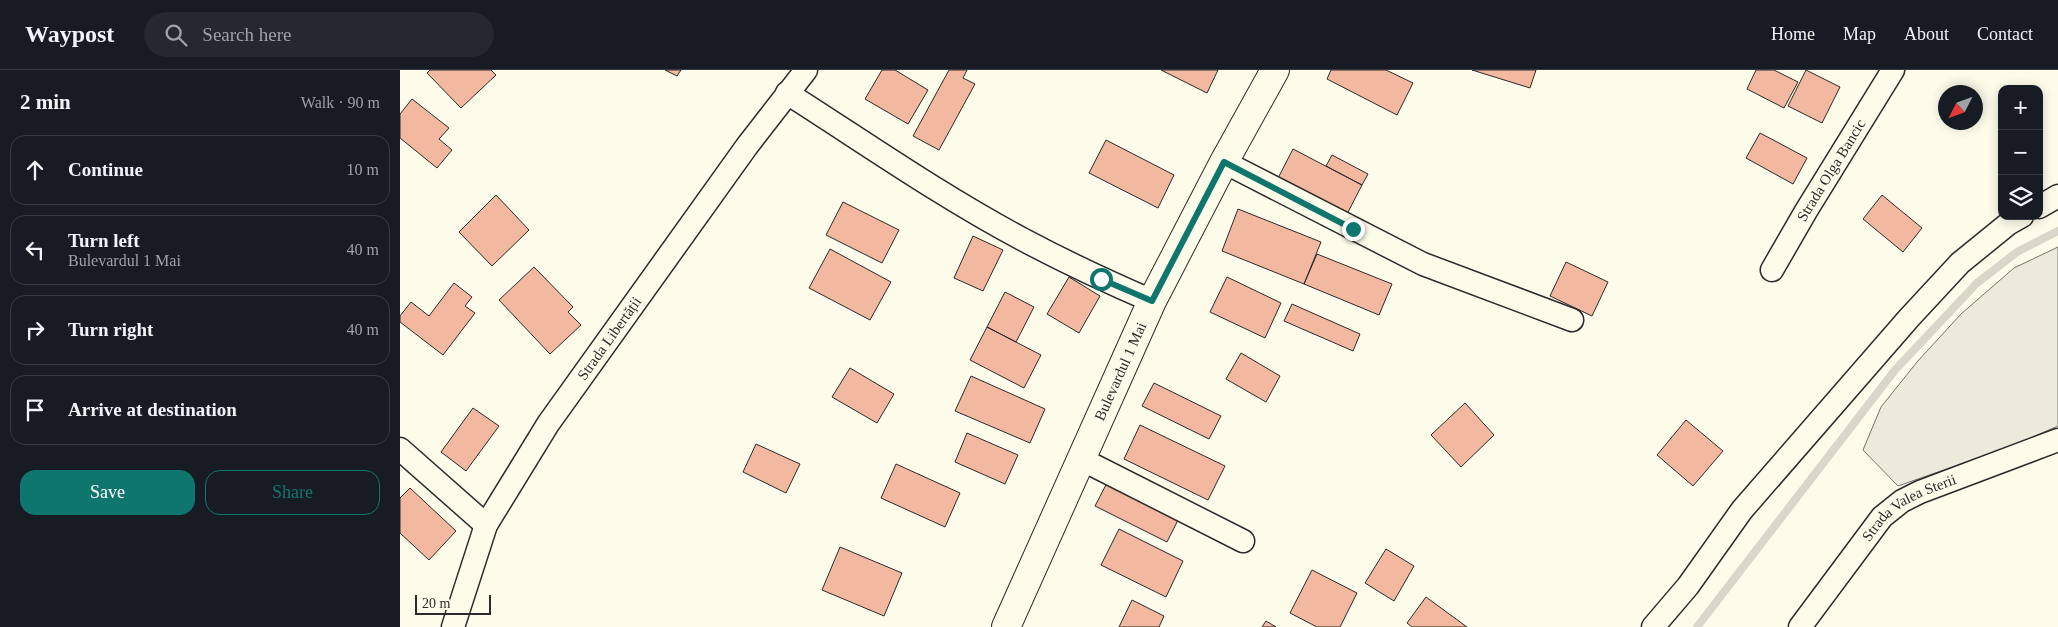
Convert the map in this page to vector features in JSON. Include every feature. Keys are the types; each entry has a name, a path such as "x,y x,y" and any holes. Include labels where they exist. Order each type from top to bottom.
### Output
{"main road":[{"name":"Bulevardul 1 Mai","path":"1006,627 1152,301 1224,162 1275,70"}],"street":[{"name":"Strada Libertății","path":"452,627 486,525 548,424 787,93 806,70"},
{"name":"Strada Olga Bancic","path":"1772,270 1806,210 1892,70"},
{"path":"787,93 951,198 1021,239 1101,279 1152,301"},
{"path":"1224,162 1423,264 1572,320"},
{"path":"2043,204 2058,196"},
{"path":"1653,627 1688,586 1742,510 1909,318 1960,263 2015,220"},
{"name":"Strada Valea Sterii","path":"1800,627 1882,517 1902,501 1920,492 2058,440"},
{"path":"400,449 486,525"},
{"path":"1081,459 1244,541"}],"shaded area":[{"path":"2058,247 2058,426 2012,446 1898,486 1863,450 1881,407 1917,362 1961,314 2014,268"}],"building":[{"path":"430,70 491,70 496,75 461,108 427,73"},
{"path":"665,70 681,70 677,76"},
{"path":"882,70 895,70 928,90 908,124 865,99"},
{"path":"949,70 967,70 963,78 975,84 939,150 913,136"},
{"path":"1161,70 1218,70 1207,93"},
{"path":"1331,70 1386,70 1413,83 1397,115 1327,79"},
{"path":"1472,70 1536,70 1530,88"},
{"path":"1756,70 1774,70 1798,82 1784,108 1747,89"},
{"path":"1806,70 1840,87 1822,123 1788,106"},
{"path":"412,99 449,128 439,139 452,150 437,168 400,138 400,114"},
{"path":"1760,133 1807,158 1793,184 1746,158"},
{"path":"1106,140 1174,175 1158,208 1089,173"},
{"path":"1293,149 1362,185 1346,216 1277,180"},
{"path":"1332,155 1368,174 1362,185 1326,166"},
{"path":"496,195 529,230 492,266 459,232"},
{"path":"1882,195 1922,228 1903,252 1863,219"},
{"path":"843,202 899,230 882,263 826,235"},
{"path":"1238,209 1321,242 1304,284 1222,251"},
{"path":"973,236 1003,250 983,291 954,278"},
{"path":"830,249 891,282 870,320 809,288"},
{"path":"1317,254 1392,284 1379,315 1304,284"},
{"path":"1566,262 1608,282 1592,316 1550,296"},
{"path":"534,267 573,307 568,312 581,325 550,354 499,300"},
{"path":"1069,277 1100,296 1079,333 1047,314"},
{"path":"1227,277 1281,303 1265,338 1210,312"},
{"path":"454,283 472,297 465,306 475,313 443,355 400,322 400,316 411,302 429,316"},
{"path":"1005,292 1034,307 1016,342 987,327"},
{"path":"1292,304 1360,334 1353,351 1284,321"},
{"path":"987,327 1041,355 1024,388 970,360"},
{"path":"1241,353 1280,376 1266,402 1226,379"},
{"path":"850,368 894,394 877,423 832,397"},
{"path":"971,376 1045,409 1030,443 955,411"},
{"path":"1154,383 1221,416 1209,439 1142,406"},
{"path":"1465,403 1494,435 1461,467 1431,435"},
{"path":"473,408 499,426 466,471 441,452"},
{"path":"1686,420 1723,451 1693,486 1657,455"},
{"path":"1140,425 1225,466 1208,500 1124,459"},
{"path":"967,433 1018,455 1005,484 955,462"},
{"path":"756,444 800,464 786,493 743,472"},
{"path":"896,464 960,493 945,527 881,498"},
{"path":"1109,479 1180,516 1167,542 1095,506"},
{"path":"410,488 456,531 429,560 400,533 400,498"},
{"path":"1119,529 1183,561 1166,597 1101,565"},
{"path":"840,547 902,573 884,616 822,590"},
{"path":"1386,549 1414,566 1394,601 1365,583"},
{"path":"1312,570 1357,593 1340,627 1317,627 1290,613"},
{"path":"1426,597 1467,627 1412,627 1407,623"},
{"path":"1132,600 1164,616 1159,627 1119,627"},
{"path":"1266,621 1276,627 1262,627"}],"waterway":[{"path":"1697,627 1895,370 1977,283 2017,252 2058,231"}],"route":[{"path":"1101,279 1152,301 1224,162 1353,229"}]}
